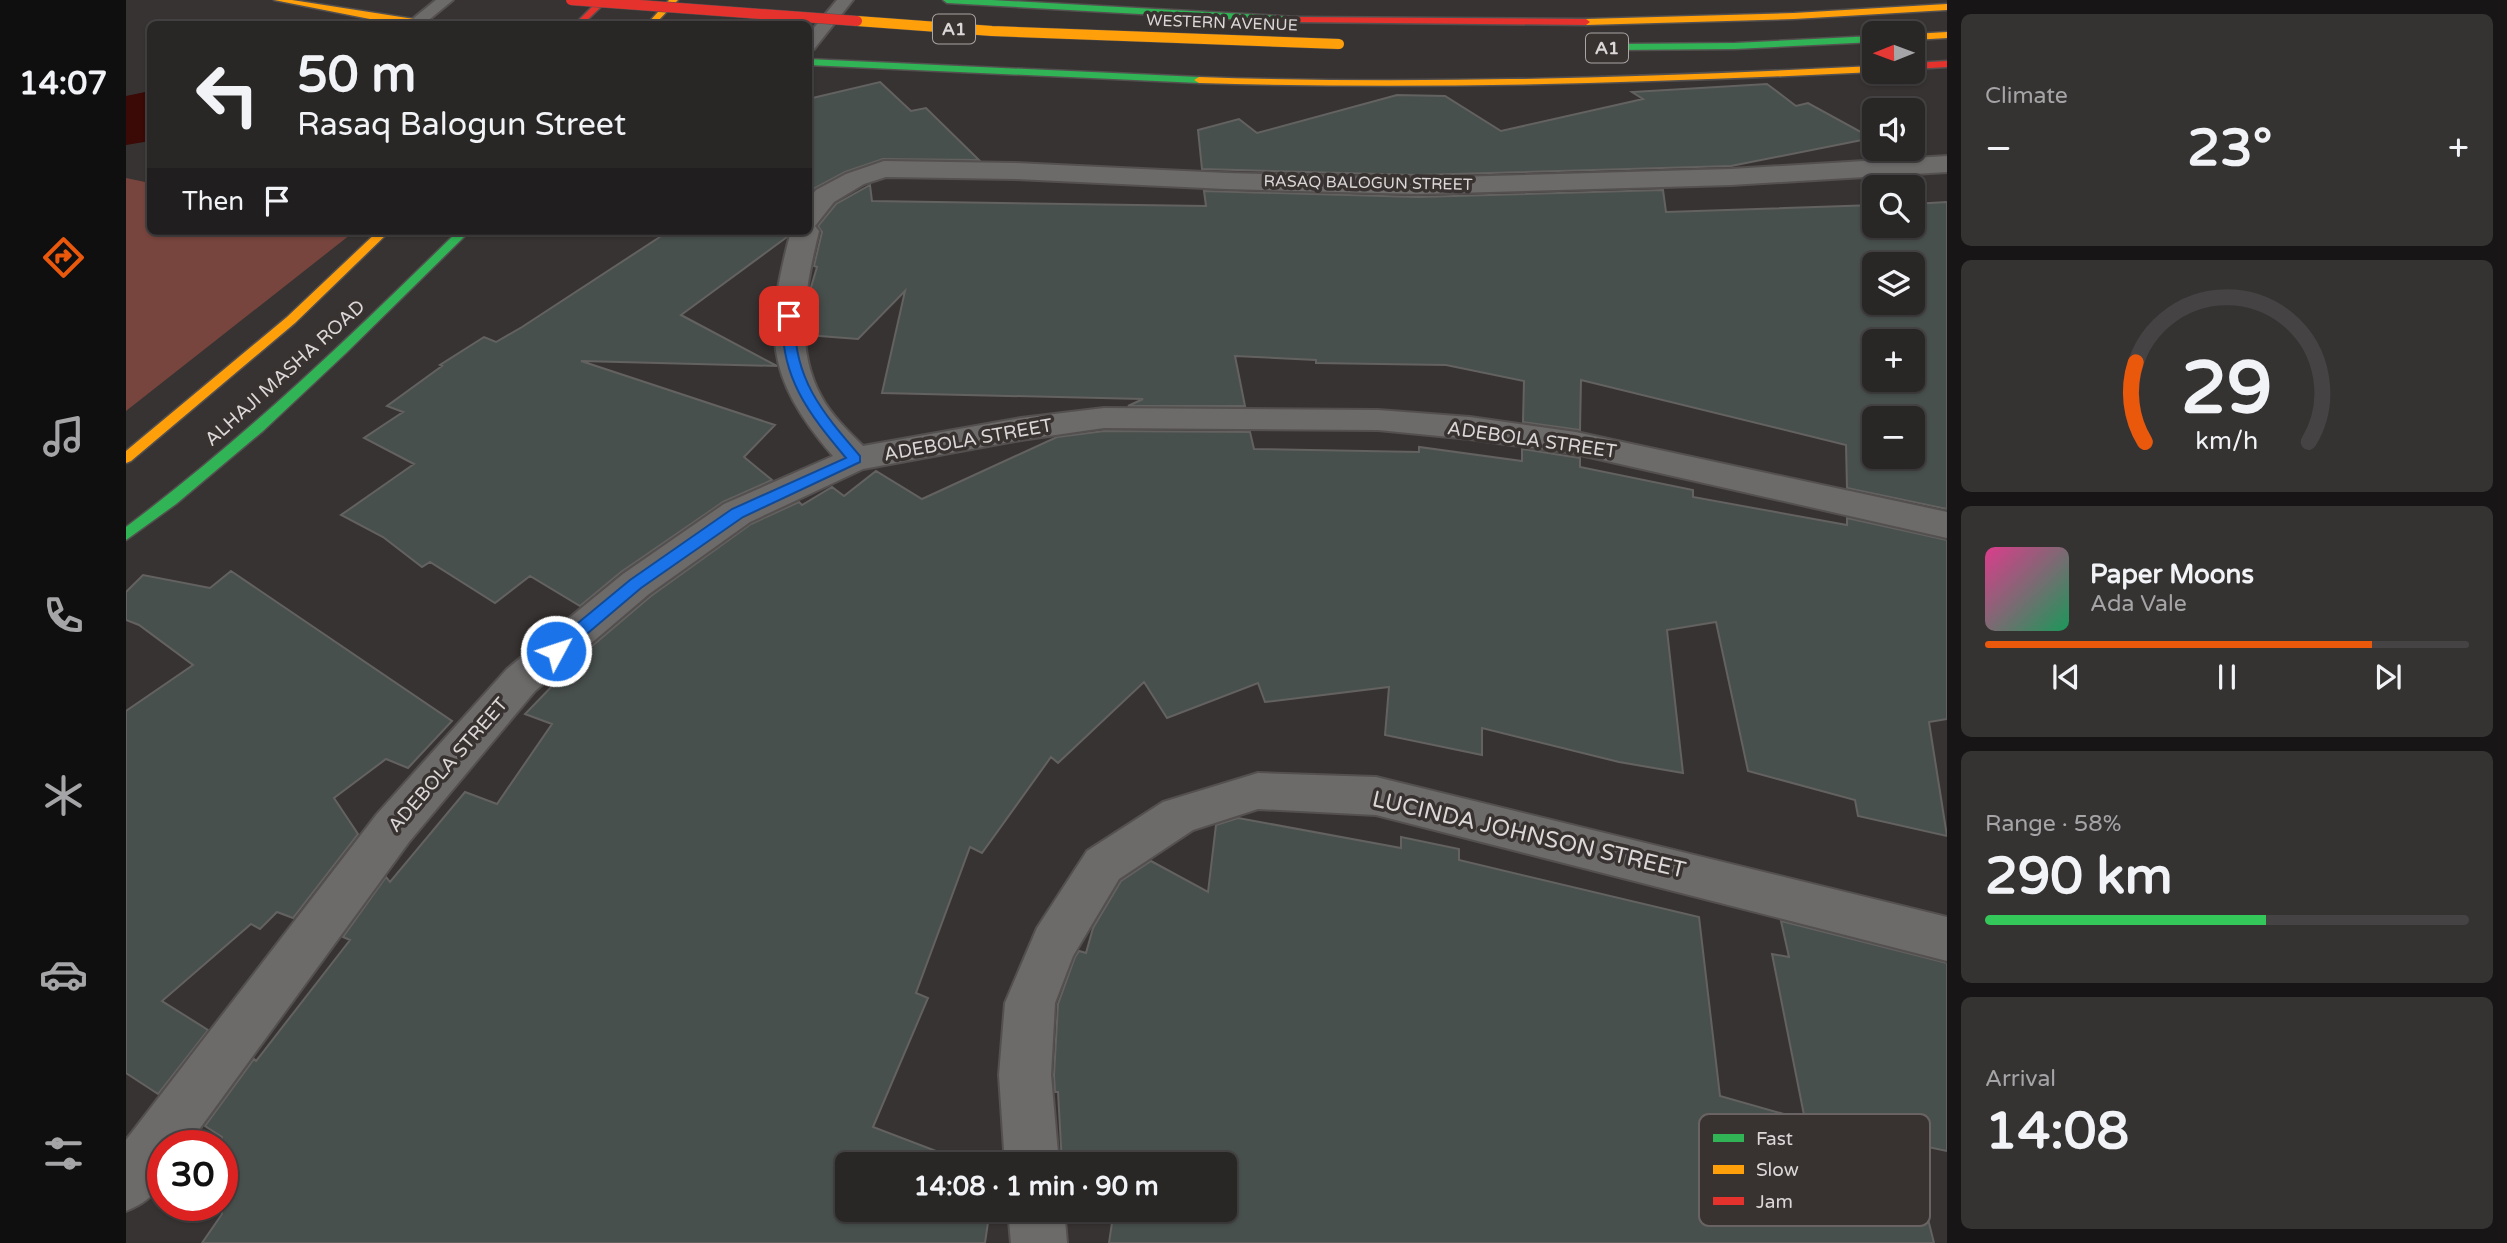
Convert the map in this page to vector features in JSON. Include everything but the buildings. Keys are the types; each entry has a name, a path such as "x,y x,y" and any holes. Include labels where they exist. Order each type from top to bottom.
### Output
{"main road":[{"path":"278,0 388,21"},
{"name":"WESTERN AVENUE","path":"570,0 992,31 1346,44"},
{"path":"582,21 604,0"},
{"path":"654,21 674,0"},
{"name":"WESTERN AVENUE","path":"947,0 1331,21 1611,22 1947,7"},
{"path":"406,21 426,21"},
{"path":"1925,36 1947,34"},
{"name":"A1","path":"1600,48 1735,46 1862,40"},
{"path":"812,62 1411,86 1621,81 1862,70"},
{"path":"1925,65 1947,64"},
{"path":"812,71 860,65"},
{"name":"ALHAJI MASHA ROAD","path":"126,458 228,376 331,286 380,235"},
{"name":"ALHAJI MASHA ROAD","path":"126,535 188,490 330,364 460,235"},
{"path":"126,548 188,490"}],"street":[{"name":"RASAQ BALOGUN STREET","path":"812,214 825,196 855,178 884,169 1027,171 1226,181 1418,186 1731,177 1947,164"},
{"path":"804,235 790,295 788,337 800,386 818,416 855,459"},
{"name":"ADEBOLA STREET","path":"126,1184 393,828 522,680 636,584 737,513 855,459 1021,429 1104,418 1378,421 1470,428 1576,443 1947,525"},
{"name":"LUCINDA JOHNSON STREET","path":"1031,1152 1025,1075 1030,1003 1054,944 1103,866 1179,815 1258,791 1376,796 1947,939"},
{"path":"1037,1222 1039,1243"}],"lane":[{"path":"420,20 445,0"},
{"path":"812,41 845,0"}],"shaded area":[{"path":"147,92 147,142 126,145 126,96"},
{"path":"126,178 147,182 147,235 350,235 126,411"}],"traffic: fast":[{"path":"947,0 1297,20"},
{"path":"1617,47 1735,46 1862,40"},
{"path":"812,62 1199,80"},
{"path":"126,535 259,428 460,235"}],"traffic: slow":[{"path":"278,0 408,21"},
{"path":"654,21 674,0"},
{"path":"1586,22 1794,16 1947,7"},
{"path":"857,21 992,31 1339,44"},
{"path":"1925,36 1947,35"},
{"path":"1199,80 1452,84 1862,70"},
{"path":"126,458 291,320 380,235"}],"traffic: jam":[{"path":"571,0 857,21"},
{"path":"582,21 604,0"},
{"path":"1297,20 1586,22"},
{"path":"1925,65 1947,64"}],"route":[{"path":"556,651 636,584 737,513 855,459 818,416 800,386 788,337 789,316"}]}
